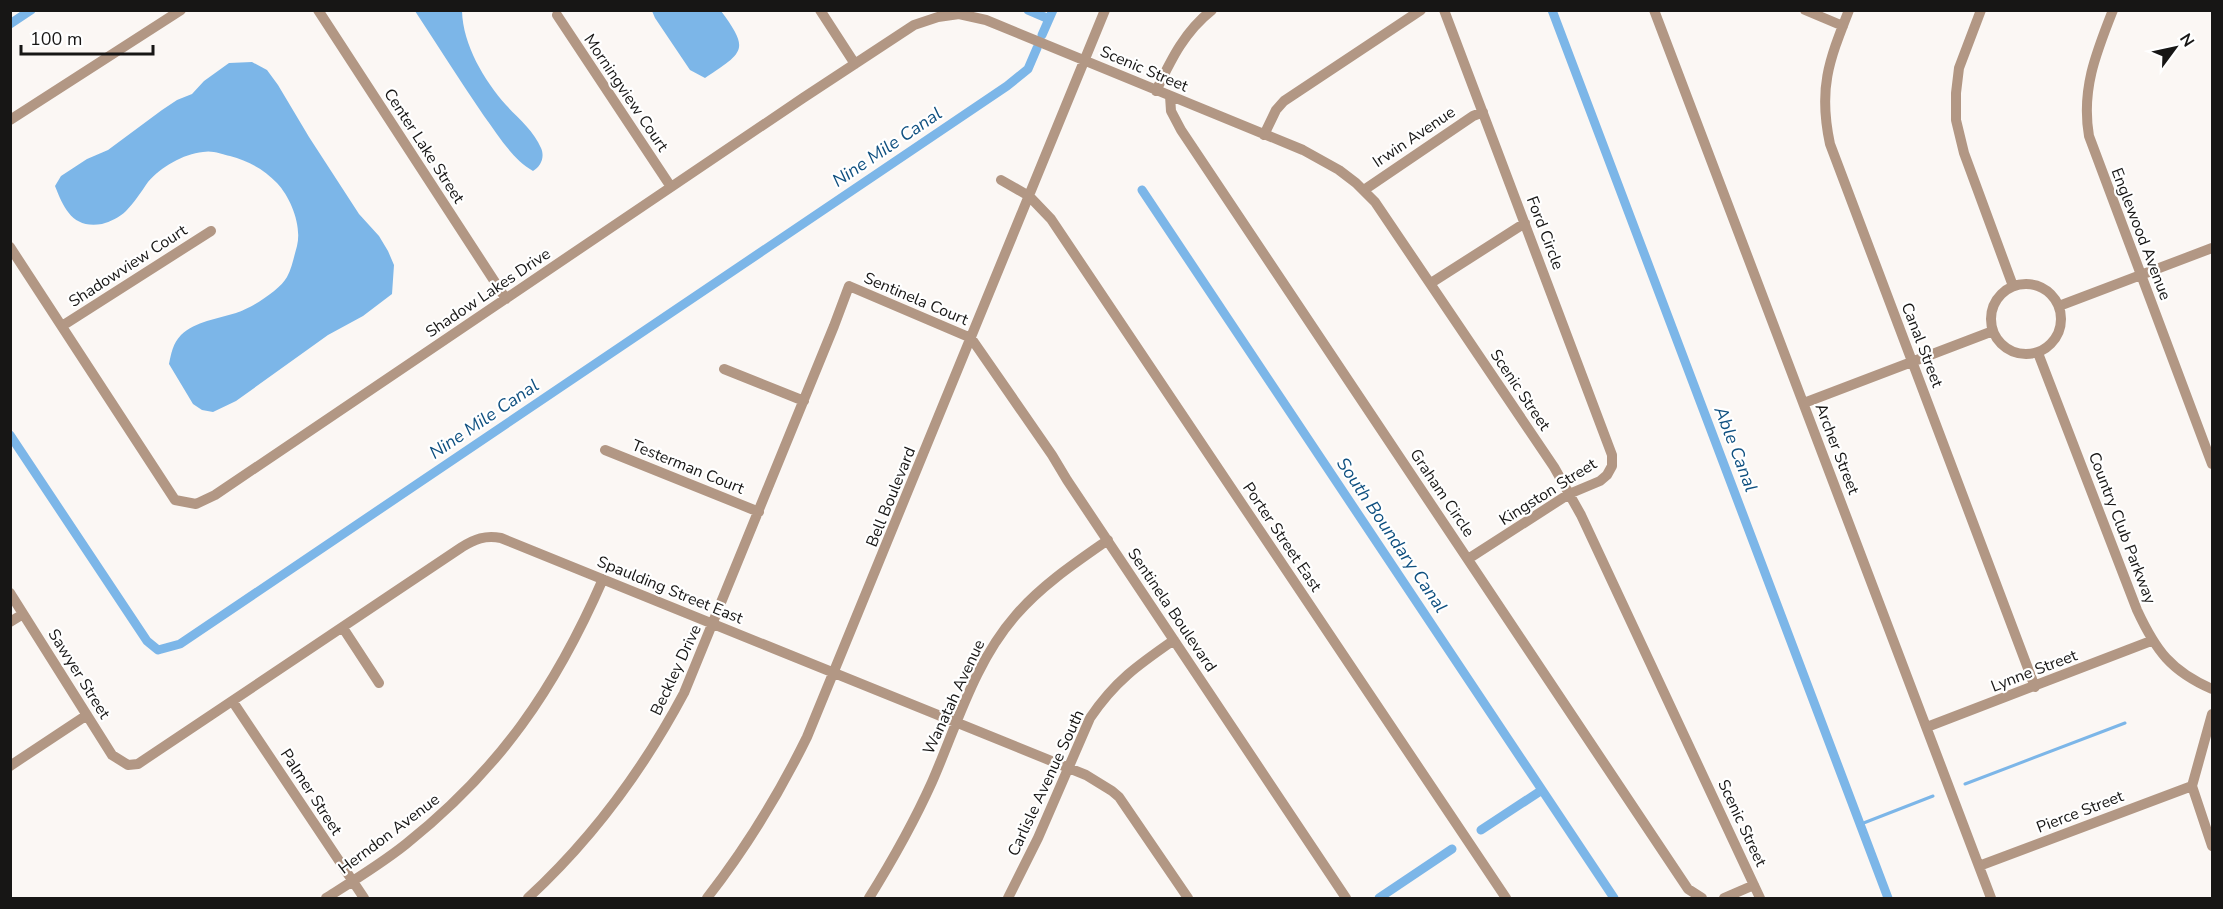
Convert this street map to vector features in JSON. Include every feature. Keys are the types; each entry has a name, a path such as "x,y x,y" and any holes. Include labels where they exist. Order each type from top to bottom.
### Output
{"street":[{"path":"10,120 181,10"},
{"name":"Center Lake Street","path":"318,10 506,299"},
{"path":"820,10 855,64"},
{"name":"Bell Boulevard","path":"707,898 751,837 775,798 807,737 1105,10"},
{"path":"1156,91 1180,44 1195,24 1212,10"},
{"path":"1264,135 1276,110 1284,101 1421,10"},
{"name":"Ford Circle","path":"1444,10 1612,455 1611,468"},
{"name":"Archer Street","path":"1654,10 1991,898"},
{"path":"1805,10 1843,26"},
{"name":"Canal Street","path":"1849,10 1831,58 1826,81 1824,104 1833,154 2035,687"},
{"path":"1981,10 1959,68 1956,120 1964,153 2013,286"},
{"name":"Englewood Avenue","path":"2113,10 2090,73 2086,99 2088,127 2097,161 2212,464"},
{"name":"Shadow Lakes Drive","path":"10,247 175,500 196,504 215,495 914,25 938,17 959,14 986,20 1085,60"},
{"name":"Morningview Court","path":"556,15 671,187"},
{"name":"Scenic Street","path":"1085,60 1321,159 1364,190 1394,228 1569,494 1760,898"},
{"name":"Graham Circle","path":"1170,96 1172,111 1181,130 1688,889 1702,898"},
{"name":"Irwin Avenue","path":"1364,190 1473,116 1483,112"},
{"name":"Porter Street East","path":"1000,180 1029,196 1051,219 1506,898"},
{"path":"1431,283 1525,223"},
{"name":"Shadowview Court","path":"62,326 211,231"},
{"path":"2060,306 2212,248"},
{"path":"2035,285 2045,289 2060,306 2061,329 2056,339 2038,353 2028,355 2006,349 1998,341 1993,331 1992,310 1996,300 2013,286 2035,285"},
{"name":"Sentinela Court","path":"849,286 971,338"},
{"name":"Beckley Drive","path":"528,898 596,827 664,730 684,693 849,286"},
{"path":"1804,403 1993,331"},
{"name":"Sentinela Boulevard","path":"971,338 1052,455 1346,898"},
{"name":"Country Club Parkway","path":"2038,353 2151,641 2178,669 2212,689"},
{"path":"724,369 804,401"},
{"name":"Testerman Court","path":"605,450 759,512"},
{"name":"Kingston Street","path":"1468,559 1569,494 1600,481 1611,468"},
{"name":"Spaulding Street East","path":"128,765 138,764 233,702 462,547 481,537 490,536 501,538 835,672 1104,785 1119,797 1188,898"},
{"name":"Wanatah Avenue","path":"869,898 915,817 956,722 994,645 1014,617 1046,585 1107,540"},
{"name":"Herndon Avenue","path":"326,898 403,846 428,826 456,802 504,750 552,682 571,648 603,579"},
{"name":"Sawyer Street","path":"10,593 112,754 128,765"},
{"path":"10,622 23,614"},
{"path":"343,628 379,683"},
{"name":"Carlisle Avenue South","path":"1008,898 1038,838 1090,718 1110,689 1130,671 1174,640"},
{"name":"Lynne Street","path":"1926,727 2151,641"},
{"name":"Palmer Street","path":"233,702 364,898"},
{"path":"2212,714 2192,786 2212,846"},
{"path":"10,766 87,716"},
{"name":"Pierce Street","path":"1979,867 2192,786"},
{"path":"1724,898 1754,885"}],"water":[{"path":"415,11 462,11 466,37 476,61 498,95 530,130 541,148 542,158 536,169 533,171 525,166 506,146"},
{"path":"652,11 721,11 739,42 735,56 705,78 690,70"},
{"path":"252,62 267,70 278,85 359,214 379,236 394,265 392,294 363,316 328,335 236,401 213,412 202,410 193,404 169,364 174,345 181,335 200,323 249,308 271,293 287,277 297,246 298,230 291,204 282,189 267,174 243,160 213,152 195,153 180,158 159,171 121,215 105,223 92,225 71,216 55,186 61,176 87,159 108,150 177,100 192,94 204,81 229,63"}],"waterway":[{"path":"10,24 31,10"},
{"name":"South Boundary Canal","path":"1028,10 1049,19"},
{"name":"South Boundary Canal","path":"1042,35 1053,10"},
{"name":"Able Canal","path":"1552,10 1888,898"},
{"name":"Nine Mile Canal","path":"10,435 147,641 158,650 180,644 1007,86 1028,69 1037,48"},
{"name":"South Boundary Canal","path":"1142,190 1614,898"},
{"path":"1965,784 2125,723"},
{"path":"1481,830 1542,790"},
{"path":"1861,824 1933,796"},
{"path":"1379,898 1452,849"}]}
